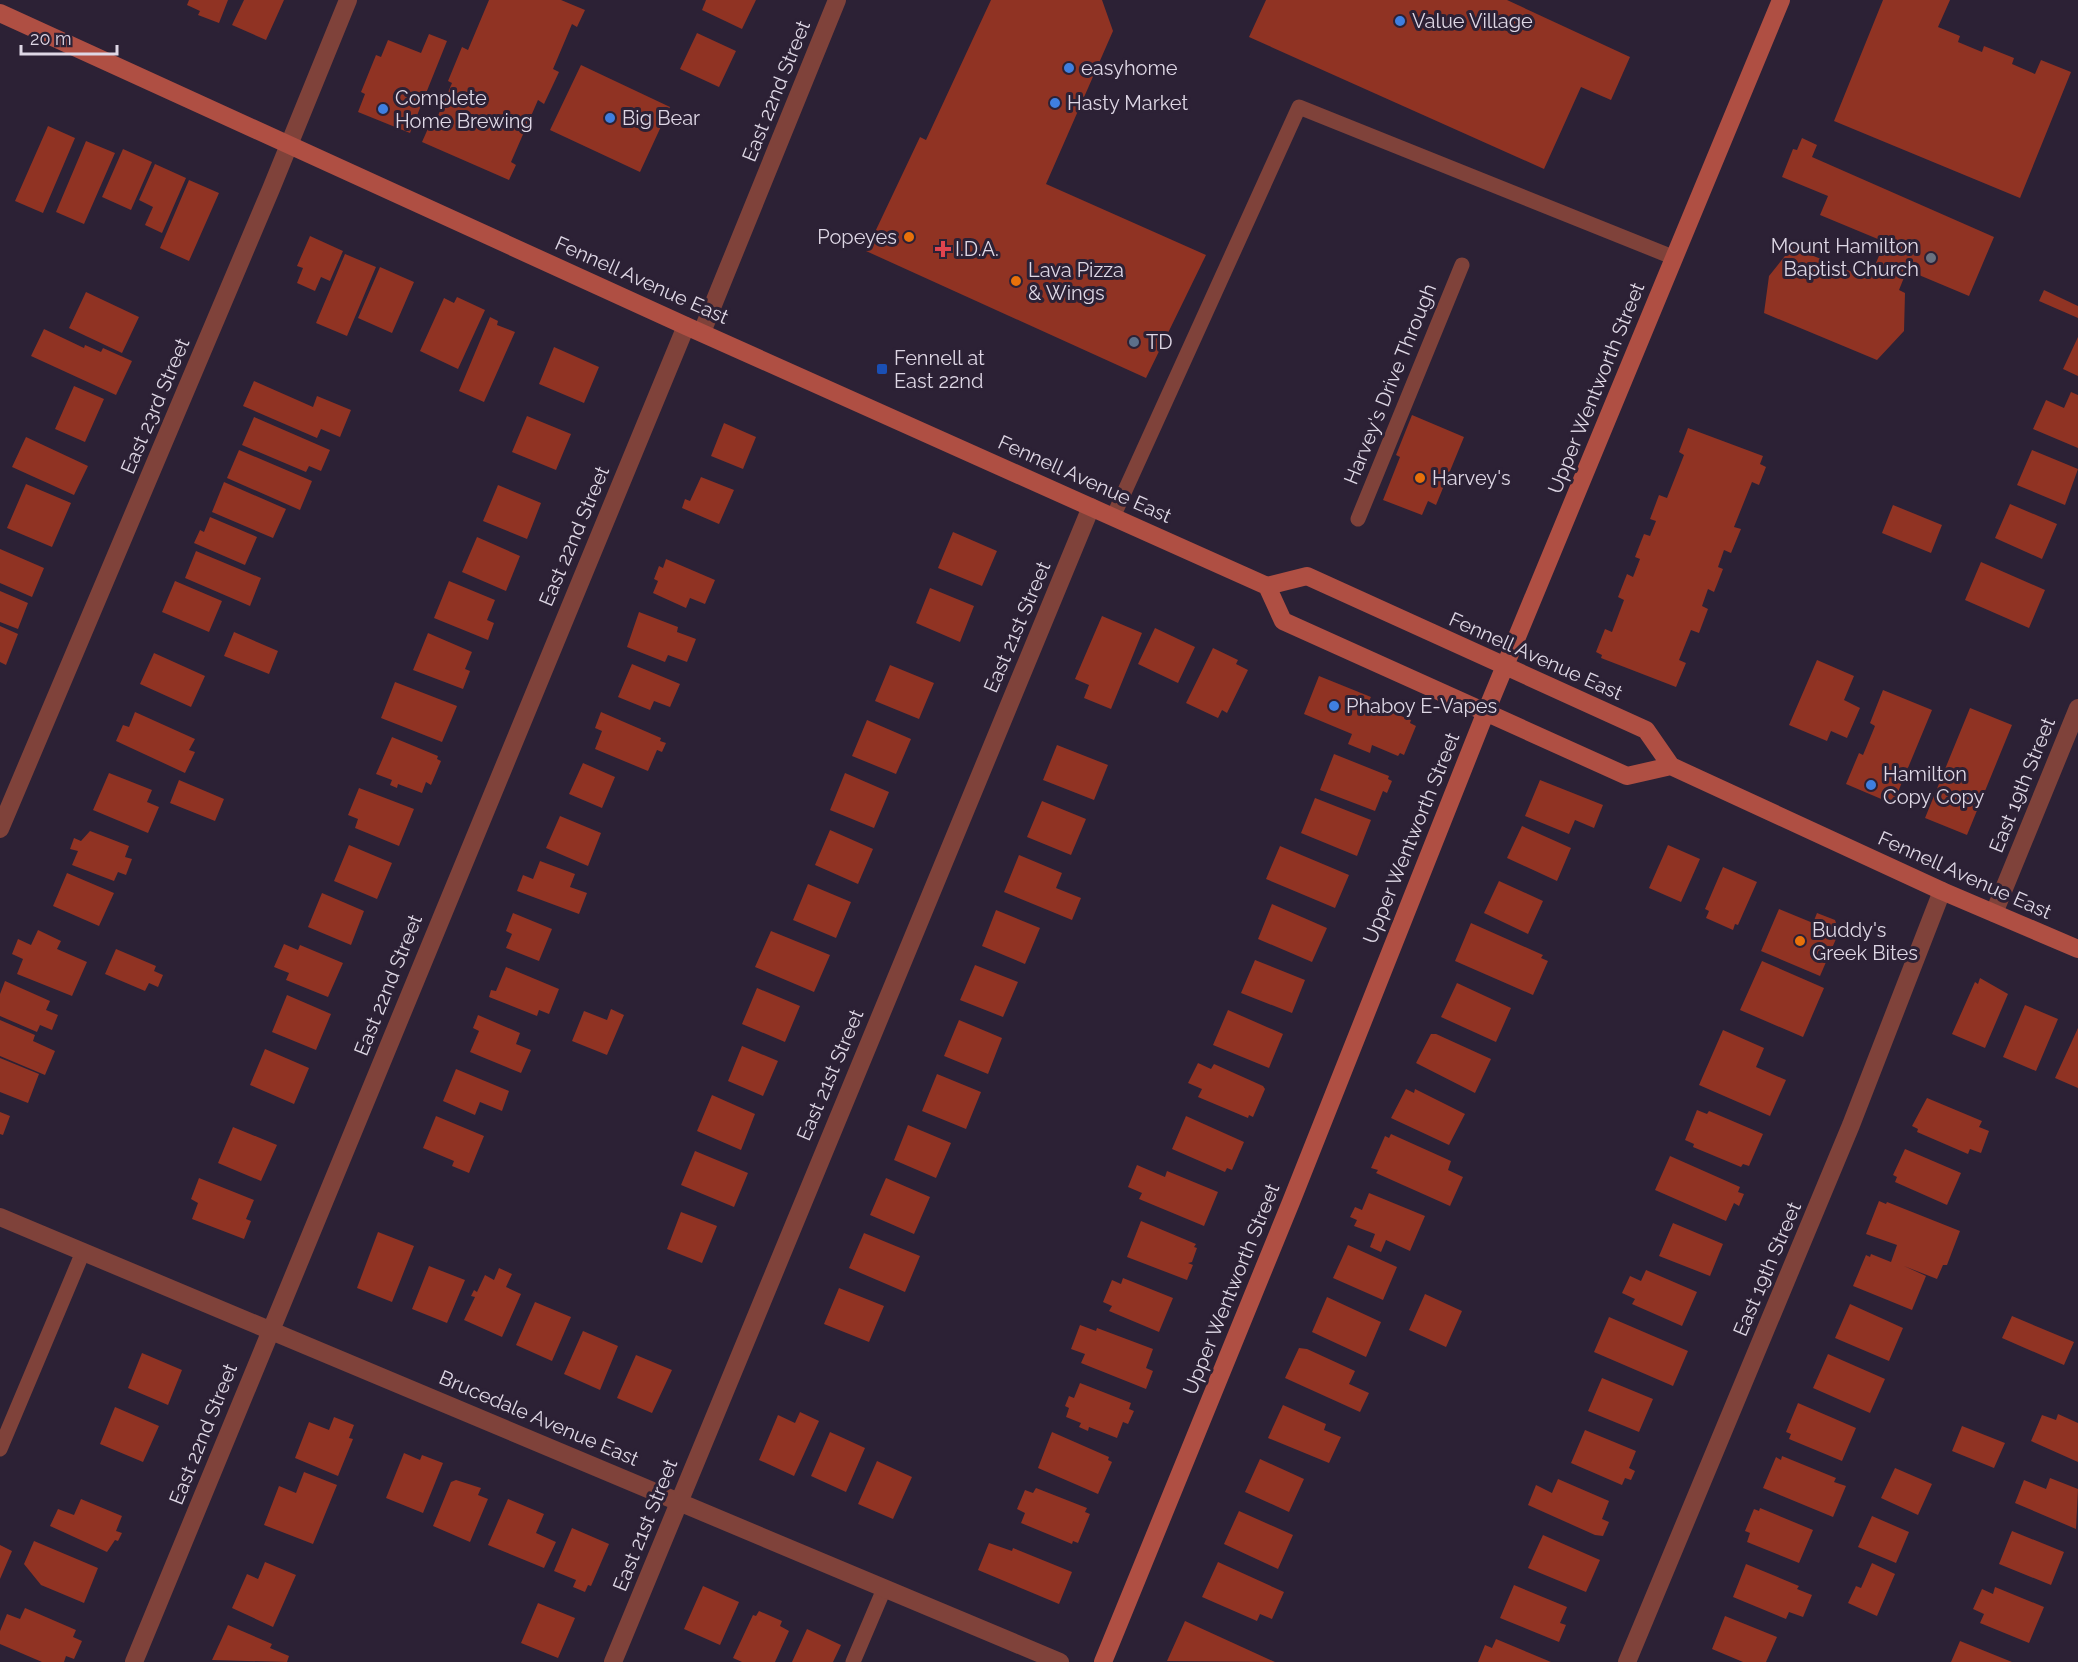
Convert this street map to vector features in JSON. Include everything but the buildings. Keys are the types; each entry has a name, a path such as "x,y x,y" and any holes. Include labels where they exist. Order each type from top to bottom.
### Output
{"main road":[{"name":"Upper Wentworth Street","path":"1103,1662 1295,1191 1504,667 1781,0"},
{"name":"Fennell Avenue East","path":"0,13 289,146 1267,586 1307,576 1646,730 1671,766 1942,891 2078,949"},
{"path":"1267,586 1283,621 1485,714 1627,776 1671,766"}],"street":[{"name":"East 23rd Street","path":"0,829 289,146 348,0"},
{"name":"East 22nd Street","path":"134,1662 270,1330 694,329 837,0"},
{"name":"East 21st Street","path":"613,1662 1091,507"},
{"name":"East 19th Street","path":"1995,913 2078,708"},
{"name":"East 19th Street","path":"1627,1662 1851,1125 1942,891"},
{"name":"Brucedale Avenue East","path":"0,1217 679,1500 1060,1662"}],"lane":[{"path":"1113,517 1299,107 1674,258"},
{"name":"Harvey's Drive Through","path":"1358,519 1462,265"},
{"path":"0,1449 83,1252"},
{"path":"853,1662 884,1589"}],"place":[{"name":"Value Village","path":"1400,21"},
{"name":"easyhome","path":"1069,68"},
{"name":"Hasty Market","path":"1055,103"},
{"name":"Complete Home Brewing","path":"383,109"},
{"name":"Big Bear","path":"610,118"},
{"name":"Popeyes","path":"909,237"},
{"name":"I.D.A.","path":"943,249"},
{"name":"Mount Hamilton Baptist Church","path":"1931,258"},
{"name":"Lava Pizza & Wings","path":"1016,281"},
{"name":"TD","path":"1134,342"},
{"name":"Fennell at East 22nd","path":"882,369"},
{"name":"Harvey's","path":"1420,478"},
{"name":"Phaboy E-Vapes","path":"1334,706"},
{"name":"Hamilton Copy Copy","path":"1871,785"},
{"name":"Buddy's Greek Bites","path":"1800,941"}]}
